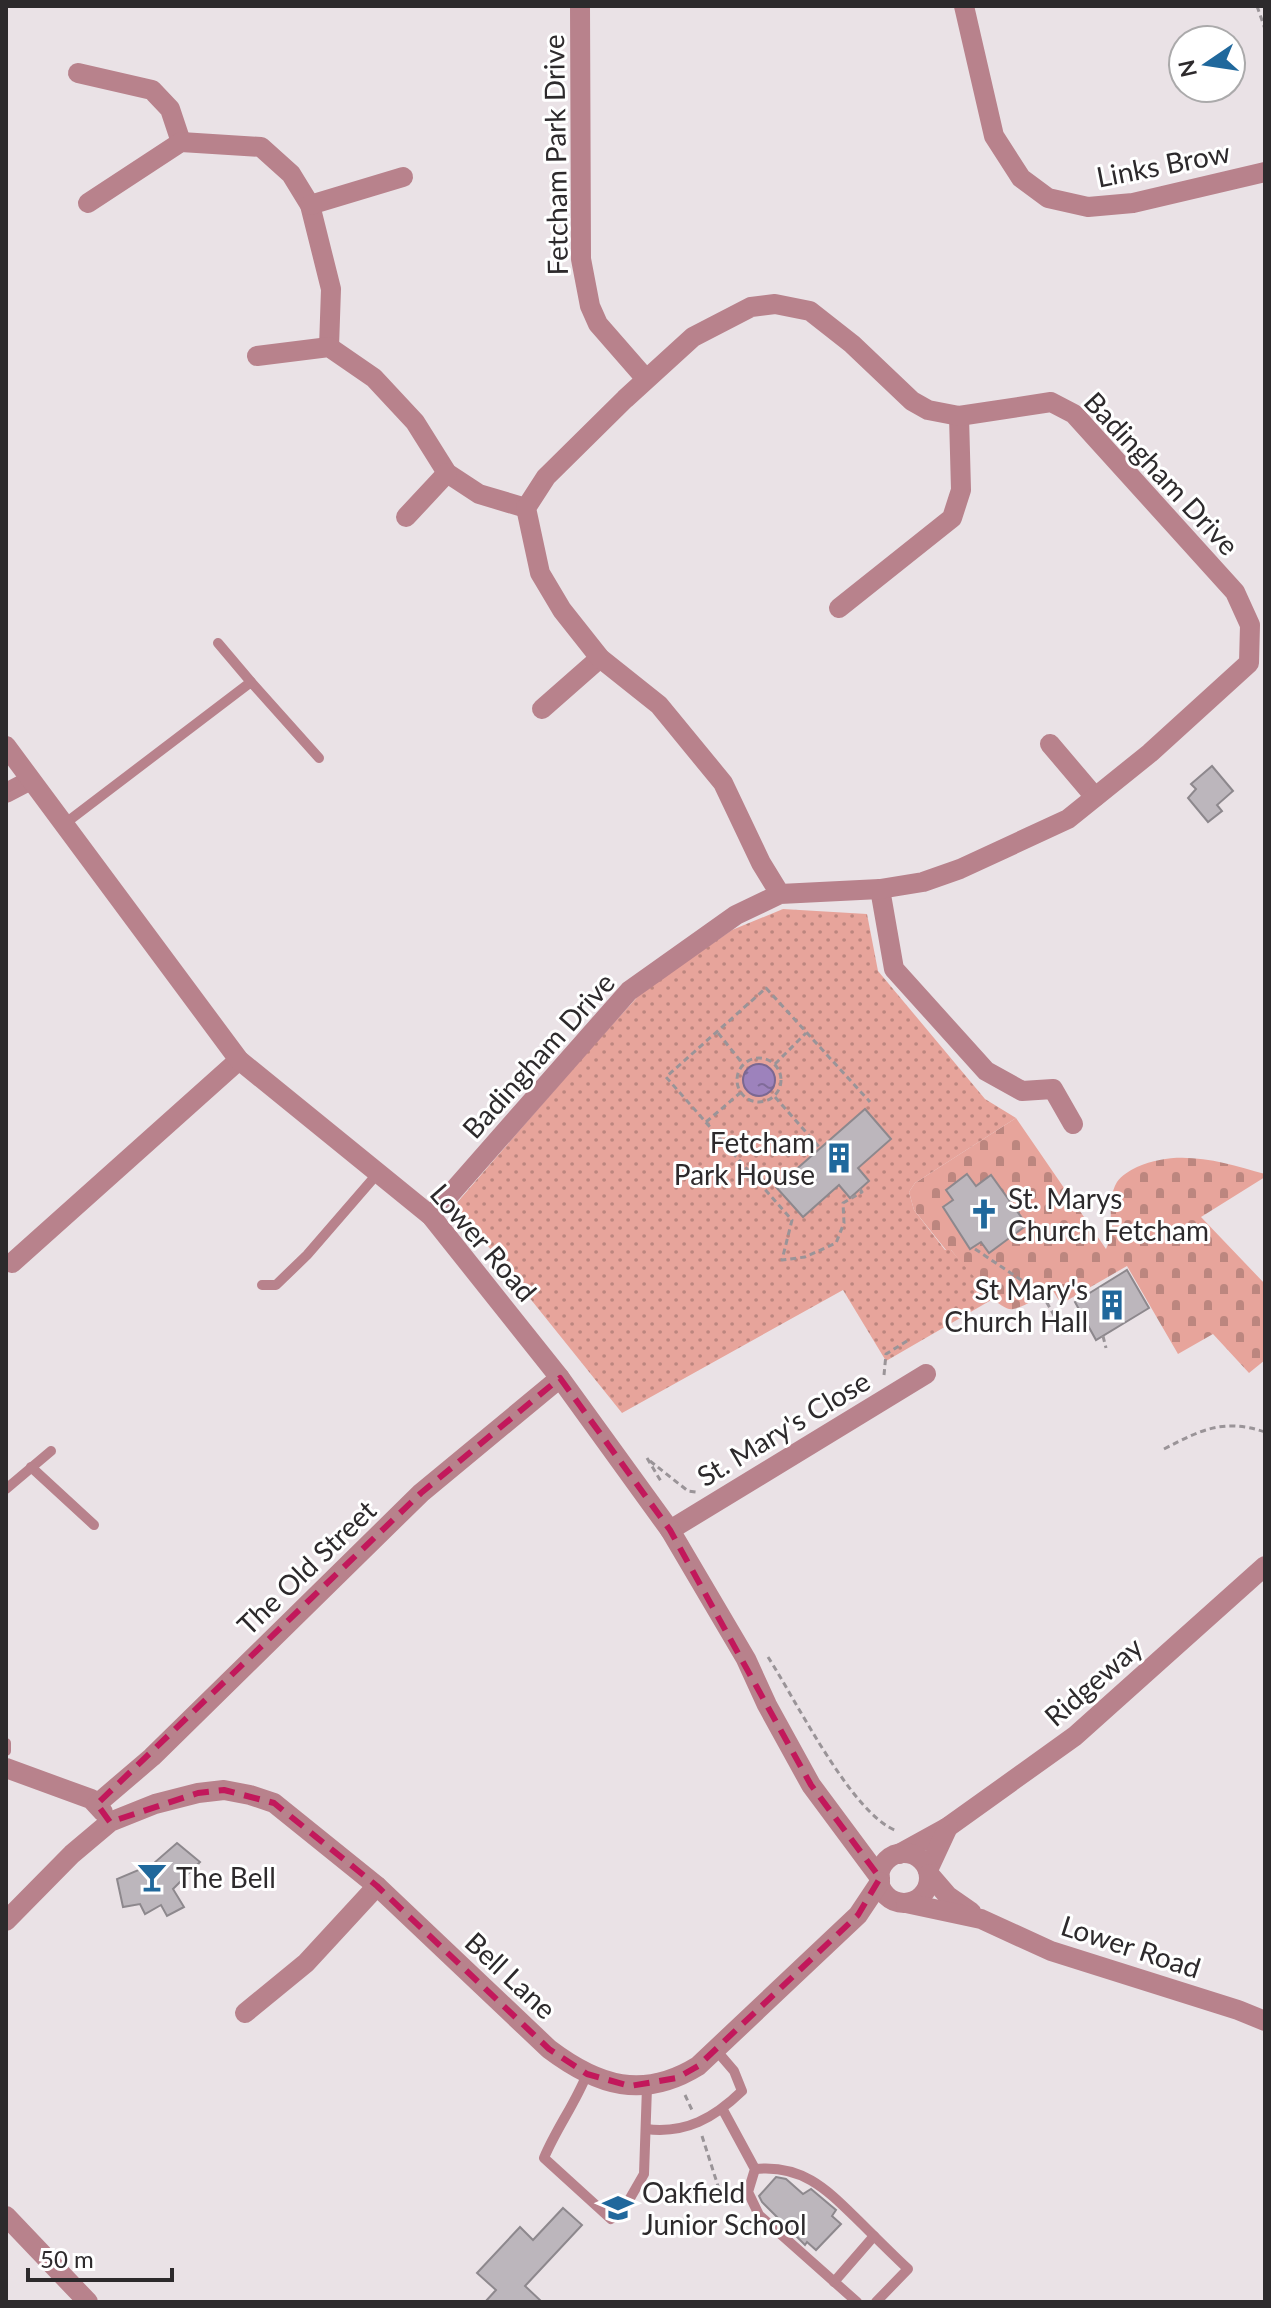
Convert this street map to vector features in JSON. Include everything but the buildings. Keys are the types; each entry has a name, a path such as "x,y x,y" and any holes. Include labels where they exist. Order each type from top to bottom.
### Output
{"street":[{"name":"Fetcham Park Drive","path":"580,6 581,259 590,306 598,324 646,379"},
{"name":"Links Brow","path":"964,6 994,136 1021,178 1048,198 1088,207 1133,203 1265,172"},
{"path":"78,73 152,90 170,109 181,142"},
{"path":"88,203 181,142 261,147 291,174 310,205 331,289 329,347"},
{"path":"310,205 403,177"},
{"name":"Badingham Drive","path":"431,1216 629,991 736,915 780,894 880,889 923,882 960,869 1068,819 1205,705 1257,666 1250,625 1235,592 1074,414 1051,402 959,416 928,410 912,401 852,344 810,311 775,304 751,307 693,337 546,477 526,508"},
{"path":"257,356 329,347 374,378 415,422 447,473 479,494 526,508 540,573 562,610 600,658 659,705 723,783 761,863 780,894"},
{"path":"839,608 952,518 961,490 959,416"},
{"path":"406,517 447,473"},
{"path":"542,709 600,658"},
{"path":"1050,744 1095,797"},
{"name":"Lower Road","path":"6,746 239,1060 431,1216 560,1378 670,1530 746,1659 790,1750 845,1834 864,1854 886,1895 902,1903 981,1919"},
{"path":"6,793 29,781"},
{"path":"880,889 894,969 986,1071 1022,1091 1053,1089 1073,1124"},
{"path":"12,1263 239,1060"},
{"name":"St. Mary's Close","path":"670,1530 926,1374"},
{"name":"The Old Street","path":"97,1804 152,1757 421,1493 560,1378"},
{"name":"Ridgeway","path":"897,1855 948,1827 1075,1736 1265,1566"},
{"path":"6,1768 69,1790 97,1804 110,1822"},
{"name":"Bell Lane","path":"6,1921 72,1854 110,1822 142,1808 198,1793 224,1790 250,1795 274,1803 377,1886 549,2049 587,2074 630,2086 647,2087"},
{"name":"Ridgeway","path":"928,1872 948,1827"},
{"name":"Lower Road","path":"845,1834 874,1850 913,1855 925,1864 948,1896 981,1919 1051,1951 1265,2021"},
{"path":"647,2087 677,2078 716,2050 858,1915 880,1880 884,1864 897,1855"},
{"path":"858,1915 921,1897 929,1883 928,1872"},
{"path":"245,2013 306,1963 377,1886"},
{"path":"6,2216 88,2302"}],"lane":[{"path":"218,643 319,758"},
{"path":"63,825 251,682"},
{"path":"262,1285 276,1285 307,1255 378,1173"},
{"path":"6,1489 51,1451"},
{"path":"31,1467 94,1525"},
{"path":"6,1743 6,1751"},
{"path":"646,2129 662,2131 694,2126 723,2110 742,2091 734,2071 716,2050"},
{"path":"587,2074 576,2102 544,2158 611,2219 625,2207 644,2174 647,2087"},
{"path":"723,2110 755,2169 748,2192 759,2215 857,2302"},
{"path":"755,2169 776,2167 804,2175 832,2193 908,2269 876,2302"},
{"path":"834,2282 874,2236"}],"path":[{"path":"1257,6 1265,29"},
{"path":"860,1189 862,1192 843,1203 844,1223 836,1243 805,1257 782,1260 792,1220 666,1077 766,988 870,1102"},
{"path":"717,1032 743,1064"},
{"path":"775,1064 807,1032"},
{"path":"755,1058 775,1064 779,1070 780,1084 774,1096 760,1102 740,1093 737,1078 743,1064 755,1058"},
{"path":"706,1122 740,1093"},
{"path":"774,1096 820,1148"},
{"path":"975,1249 1042,1294 1064,1333"},
{"path":"1103,1336 1106,1348"},
{"path":"884,1378 886,1354 907,1341"},
{"path":"1164,1449 1204,1428 1229,1425 1265,1432"},
{"path":"647,1458 688,1491 697,1492"},
{"path":"788,1691 840,1775 872,1815 885,1826 901,1832"}],"highlighted area":[{"path":"560,1378 670,1530 811,1785 880,1878 858,1915 698,2066 677,2078 630,2086 587,2074 549,2049 377,1886 274,1803 224,1790 198,1793 110,1822 97,1804 421,1493"}],"green space":[{"path":"783,909 867,914 878,971 985,1099 1016,1118 915,1183 909,1192 914,1210 945,1250 951,1250 993,1299 886,1361 843,1290 622,1413 455,1205 641,993 732,930"},
{"path":"1016,1118 1106,1249 1113,1190 1121,1177 1137,1167 1169,1158 1185,1158 1265,1174 1265,1177 1201,1217 1265,1284 1265,1360 1249,1373 1213,1334 1178,1354 1127,1266 1061,1304 1052,1289 1013,1309 1006,1308 989,1295 951,1250 946,1250 914,1210 909,1192 915,1183"}],"water":[{"path":"759,1064 770,1069 775,1080 770,1091 759,1096 748,1091 743,1080 748,1069"}],"place":[{"name":"Fetcham Park House","path":"839,1158"},
{"name":"St. Marys Church Fetcham","path":"984,1214"},
{"name":"St Mary's Church Hall","path":"1112,1305"},
{"name":"The Bell","path":"152,1877"},
{"name":"Oakfield Junior School","path":"618,2208"}]}
